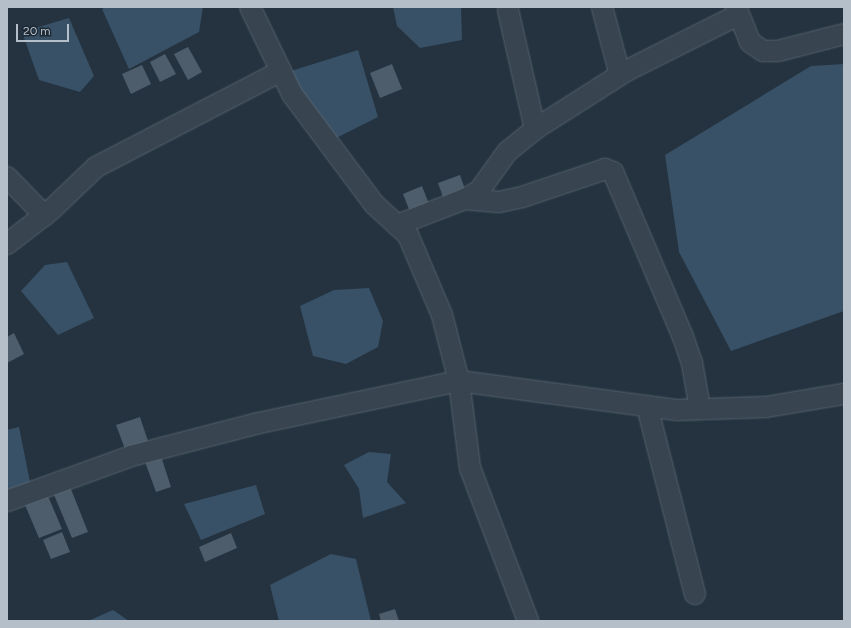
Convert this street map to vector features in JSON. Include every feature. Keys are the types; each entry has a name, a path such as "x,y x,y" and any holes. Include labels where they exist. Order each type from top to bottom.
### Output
{"street":[{"path":"250,7 292,94 374,204 408,235 442,315 459,381 470,468 528,621"},
{"path":"602,7 620,75"},
{"path":"508,10 535,129"},
{"path":"397,225 466,199 480,191 507,152 535,129 620,75 737,11 750,42 763,51 778,51 844,34"},
{"path":"7,244 45,216 96,167 281,71"},
{"path":"466,199 499,202 605,169 613,172 683,336 692,363 700,409"},
{"path":"7,177 45,216"},
{"path":"7,501 131,456 258,423 459,381 677,410 766,407 844,394"},
{"path":"647,406 695,594"}],"water":[{"path":"106,7 203,7 199,32 129,69 102,9"},
{"path":"393,7 461,7 462,40 420,48 397,26"},
{"path":"69,18 94,76 80,92 39,80 22,32"},
{"path":"358,50 378,117 334,139 295,88 291,71"},
{"path":"844,64 844,311 731,351 679,252 665,155 811,66"},
{"path":"67,262 94,318 58,335 21,291 45,265"},
{"path":"369,288 383,321 378,347 346,364 313,356 300,306 334,290"},
{"path":"19,427 31,487 7,495 7,430"},
{"path":"369,452 391,454 387,482 406,503 363,518 359,489 344,465"},
{"path":"256,485 265,514 201,540 184,504"},
{"path":"331,554 356,559 371,621 279,621 270,585"},
{"path":"113,610 129,621 88,621"}],"building":[{"path":"188,47 202,72 188,80 174,54"},
{"path":"165,54 176,74 160,82 150,62"},
{"path":"392,64 402,89 380,98 370,73"},
{"path":"142,65 151,84 131,94 122,74"},
{"path":"460,175 466,192 444,200 438,183"},
{"path":"422,186 429,204 410,212 403,194"},
{"path":"14,333 24,354 7,363 7,337"},
{"path":"140,417 148,441 125,449 116,425"},
{"path":"160,453 171,487 156,492 144,459"},
{"path":"69,484 88,532 72,538 52,490"},
{"path":"48,496 62,529 39,538 25,505"},
{"path":"62,532 70,552 51,559 43,540"},
{"path":"231,533 237,548 205,562 199,547"},
{"path":"395,609 399,621 381,621 379,614"}]}
